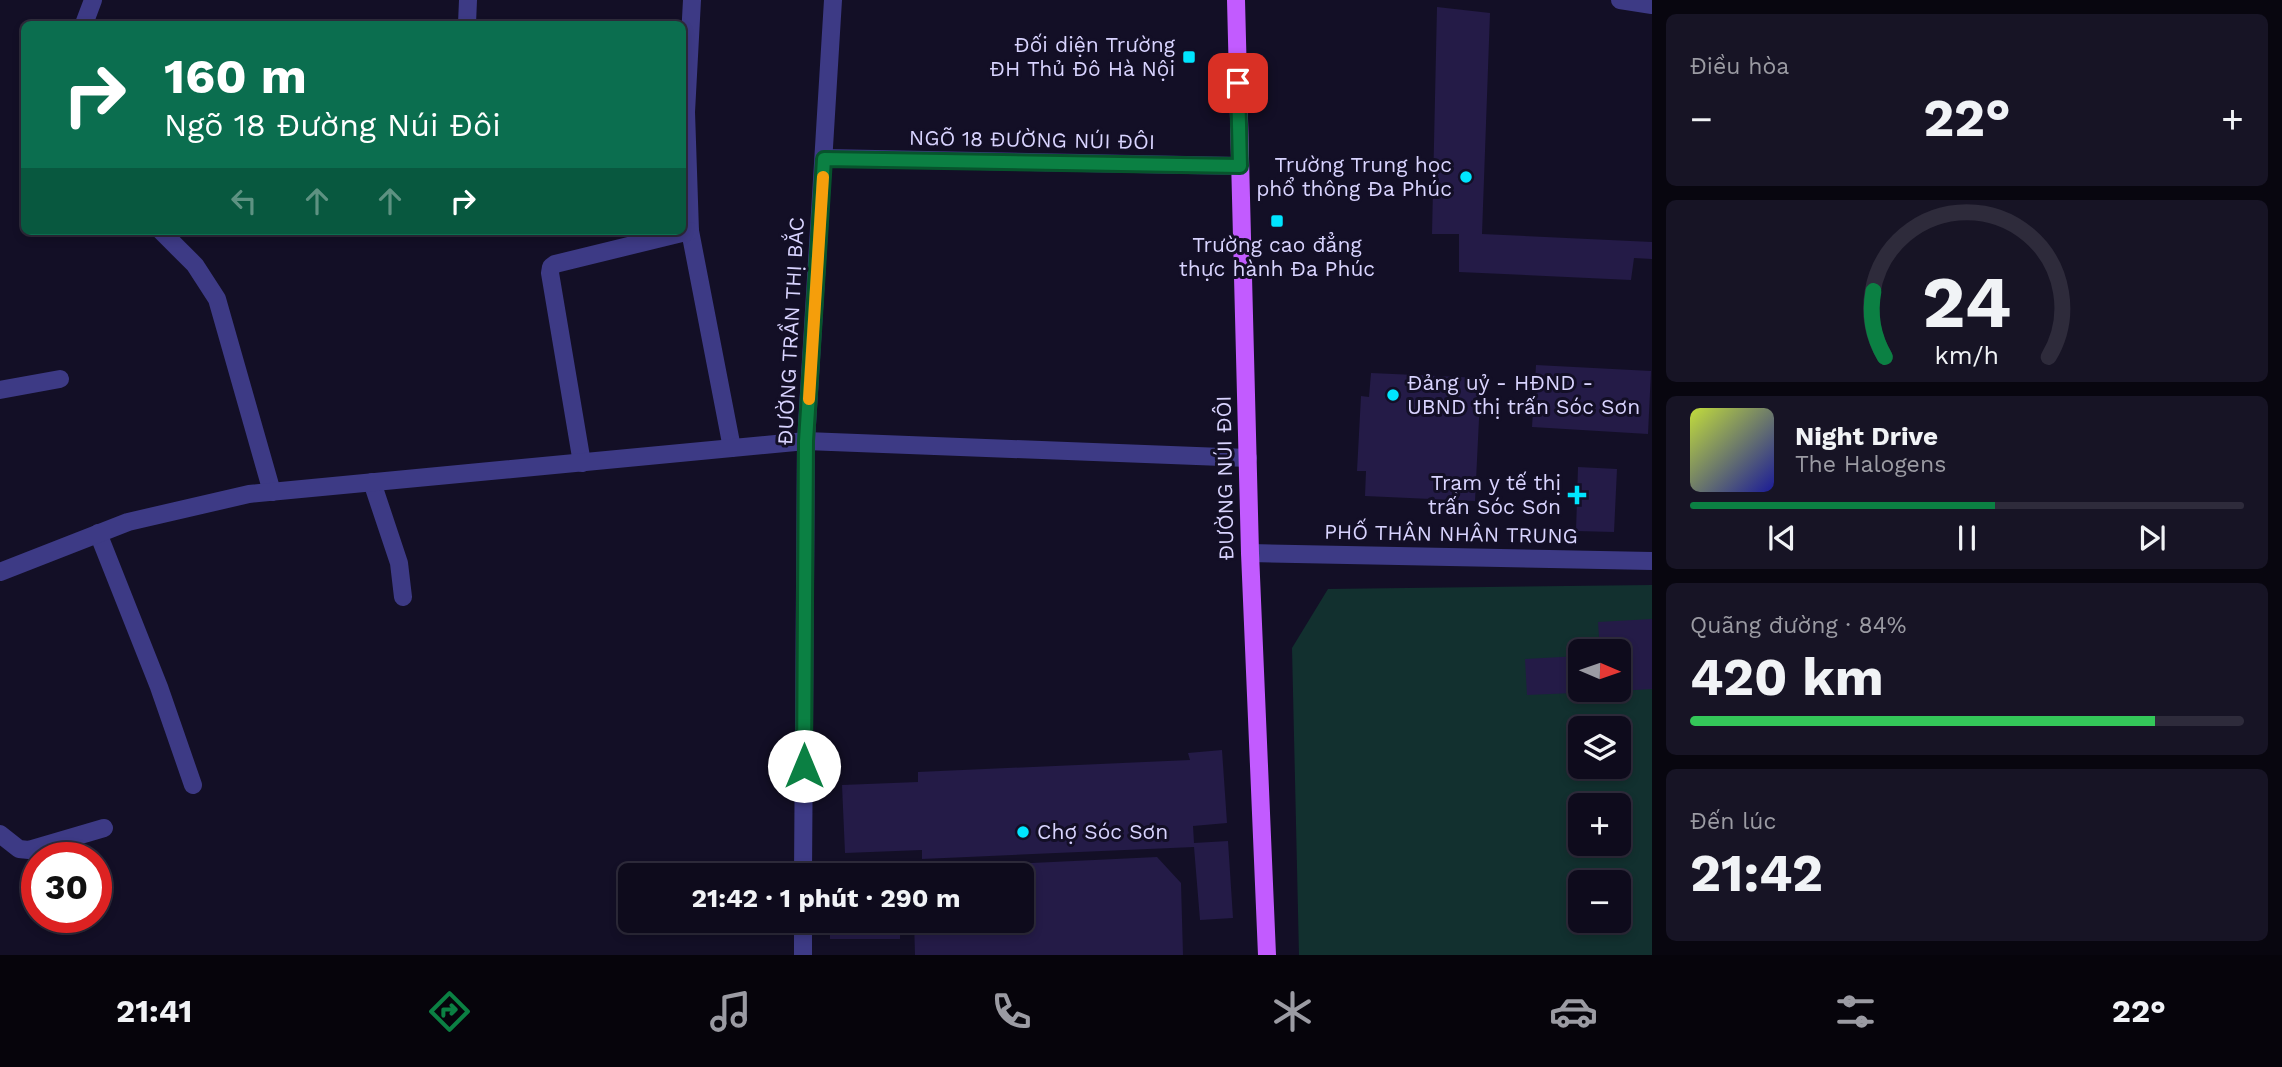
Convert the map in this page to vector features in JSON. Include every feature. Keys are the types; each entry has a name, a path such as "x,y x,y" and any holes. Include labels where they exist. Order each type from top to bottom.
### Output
{"main road":[{"name":"ĐƯỜNG NÚI ĐÔI","path":"1236,0 1250,553 1267,955"}],"street":[{"path":"86,21 93,0"},
{"path":"467,21 468,0"},
{"path":"686,96 692,0"},
{"name":"ĐƯỜNG TRẦN THỊ BẮC","path":"803,863 806,441 833,0"},
{"path":"1620,0 1652,5"},
{"path":"686,136 690,231 732,448"},
{"name":"NGÕ 18 ĐƯỜNG NÚI ĐÔI","path":"824,159 1240,166"},
{"path":"686,232 690,231"},
{"path":"165,235 195,265 217,299 272,492"},
{"path":"582,463 551,267 674,235"},
{"path":"0,390 60,379"},
{"path":"0,572 141,519 249,494 806,441 1248,458"},
{"path":"372,482 399,563 403,597"},
{"path":"98,533 159,687 194,785"},
{"name":"PHỐ THÂN NHÂN TRUNG","path":"1250,553 1652,561"},
{"path":"0,834 19,849 29,850 104,828"},
{"path":"803,933 803,955"}],"green space":[{"path":"1652,585 1652,955 1299,955 1292,648 1328,589"}],"building":[{"path":"1437,7 1490,13 1482,234 1652,242 1652,259 1634,258 1631,280 1459,272 1459,234 1432,234"},
{"path":"1536,365 1651,371 1648,434 1532,427"},
{"path":"1371,373 1481,378 1475,501 1365,496 1366,471 1357,471 1361,396 1369,397"},
{"path":"1578,467 1617,469 1614,532 1576,531"},
{"path":"1652,619 1652,689 1631,690 1631,639 1599,639 1598,622"},
{"path":"1568,657 1568,693 1527,695 1525,659"},
{"path":"1222,750 1227,823 1193,826 1194,843 1228,841 1233,918 1200,920 1194,847 922,859 922,850 845,853 842,785 918,782 918,772 1190,760 1188,753"},
{"path":"1157,857 1181,883 1183,955 915,955 914,933 1034,933 1034,863 1029,863"},
{"path":"830,933 900,933 900,939 830,939"}],"slow traffic":[{"path":"809,399 823,177"}],"place":[{"name":"Đối diện Trường ĐH Thủ Đô Hà Nội","path":"1189,57"},
{"name":"Trường Trung học phổ thông Đa Phúc","path":"1466,177"},
{"name":"Trường cao đẳng thực hành Đa Phúc","path":"1277,221"},
{"name":"Đảng uỷ - HĐND - UBND thị trấn Sóc Sơn","path":"1393,395"},
{"name":"Trạm y tế thị trấn Sóc Sơn","path":"1577,495"},
{"name":"Chợ Sóc Sơn","path":"1023,832"}],"route":[{"path":"804,766 806,441 824,159 1240,166 1238,83"}]}
